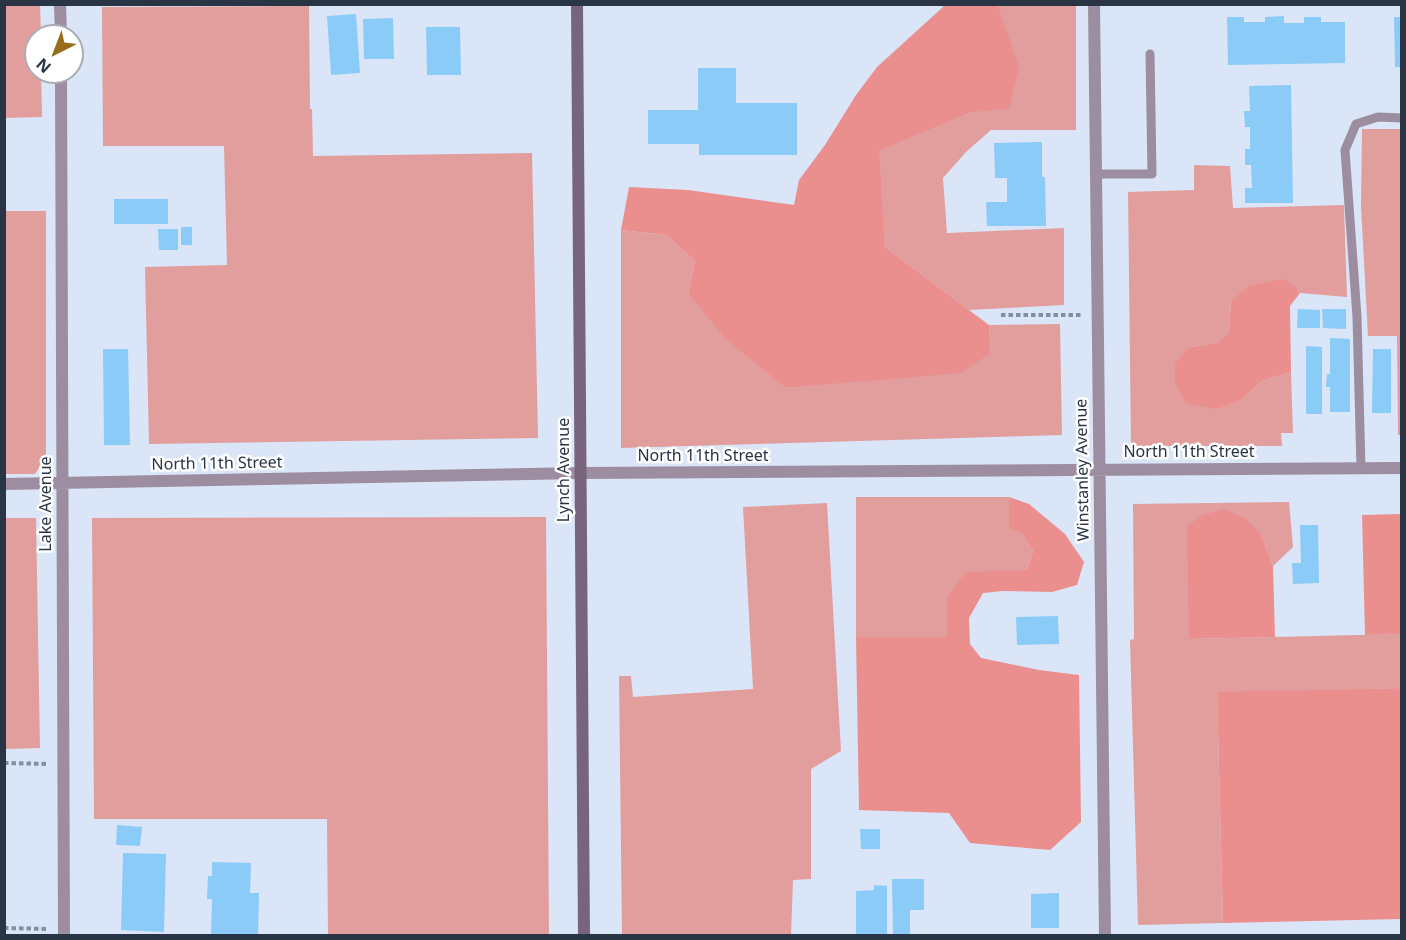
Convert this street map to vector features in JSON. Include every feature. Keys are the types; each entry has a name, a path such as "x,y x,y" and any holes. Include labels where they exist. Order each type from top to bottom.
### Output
{"street":[{"path":"60,4 61,24"},
{"name":"Lynch Avenue","path":"577,4 584,936"},
{"name":"Winstanley Avenue","path":"1094,4 1106,936"},
{"name":"Lake Avenue","path":"61,84 64,932"},
{"name":"North 11th Street","path":"4,484 580,473 1401,468"}],"lane":[{"path":"1096,174 1152,174 1150,54"},
{"path":"1361,468 1357,317 1345,150 1356,124 1378,117 1401,118"}],"path":[{"path":"1001,315 1098,315"},
{"path":"4,763 64,764"},
{"path":"4,928 64,932"}],"shaded area":[{"path":"4,5 40,5 41,24 24,24 24,84 41,84 42,117 5,118"},
{"path":"942,5 998,5 1019,68 1009,108 970,113 879,151 885,247 989,325 991,353 961,373 786,388 725,338 688,293 695,261 666,235 621,230 629,187 688,190 794,205 799,180 825,145 856,95 877,67 943,7"},
{"path":"998,5 1076,5 1076,130 991,130 967,151 943,178 947,233 1064,228 1064,305 969,310 885,247 878,151 970,113 1009,107 1003,22"},
{"path":"309,6 313,156 532,153 538,438 149,444 145,267 227,265 224,146 103,146 102,7"},
{"path":"1362,129 1401,129 1401,435 1398,435 1397,336 1368,336 1361,206"},
{"path":"1194,165 1230,166 1233,208 1344,205 1347,297 1300,293 1296,287 1231,301 1229,332 1216,343 1190,347 1242,399 1262,381 1291,372 1293,433 1281,433 1282,446 1131,446 1128,192 1194,190"},
{"path":"5,211 46,211 46,457 35,474 5,474"},
{"path":"621,230 666,235 695,261 688,293 786,388 861,381 991,353 989,325 1060,324 1062,435 621,448"},
{"path":"1283,279 1296,287 1300,293 1290,306 1291,372 1262,381 1242,399 1216,409 1186,403 1175,383 1175,363 1190,347 1216,343 1229,332 1231,301 1249,286"},
{"path":"856,497 1009,497 1010,527 1023,535 1033,551 1027,570 1009,572 947,597 947,637 856,637"},
{"path":"1009,497 1029,504 1065,534 1084,562 1077,585 1052,592 983,593 969,618 970,644 981,658 1039,670 1079,675 1081,822 1050,850 970,843 949,813 859,810 856,637 947,637 947,597 962,577 969,572 1027,570 1033,551 1023,535 1009,527"},
{"path":"1289,502 1293,547 1273,566 1261,534 1189,639 1401,634 1401,688 1217,693 1223,923 1138,925 1130,640 1134,639 1133,504"},
{"path":"827,503 841,751 811,769 811,879 793,880 791,935 622,935 619,676 631,676 633,697 753,689 743,507"},
{"path":"1223,509 1246,519 1261,534 1273,566 1275,637 1189,639 1187,526 1201,516"},
{"path":"1401,514 1401,634 1365,635 1362,515"},
{"path":"546,517 549,935 328,935 327,819 94,819 92,518"},
{"path":"5,518 36,518 40,748 5,749"},
{"path":"1401,688 1401,919 1223,923 1217,692"}],"building":[{"path":"356,14 360,73 331,75 327,16"},
{"path":"1284,16 1284,23 1304,23 1304,17 1321,17 1321,22 1345,22 1345,63 1228,65 1227,17 1244,17 1244,22 1265,22 1265,17"},
{"path":"1394,17 1402,17 1402,67 1395,67"},
{"path":"393,18 394,59 364,59 363,19"},
{"path":"426,27 460,27 461,75 427,75"},
{"path":"698,68 736,68 736,103 797,103 797,155 699,155 699,144 648,144 648,110 698,110"},
{"path":"1291,85 1293,203 1245,203 1245,188 1252,188 1251,165 1245,165 1245,149 1250,149 1250,127 1245,127 1244,111 1250,111 1249,86"},
{"path":"1042,142 1046,226 987,226 986,202 1007,202 1007,178 995,178 994,143"},
{"path":"114,199 168,199 168,224 114,224"},
{"path":"181,227 192,227 192,245 181,245"},
{"path":"158,229 178,229 178,250 159,250"},
{"path":"1298,309 1320,310 1320,328 1297,328"},
{"path":"1322,309 1346,309 1346,329 1323,328"},
{"path":"1330,338 1350,339 1350,412 1330,412 1330,387 1326,387 1327,374 1330,374"},
{"path":"1306,346 1322,347 1322,414 1306,414"},
{"path":"103,349 128,349 130,445 104,445"},
{"path":"1373,349 1391,349 1391,413 1372,413"},
{"path":"1300,525 1318,525 1319,583 1293,584 1292,563 1301,563"},
{"path":"1058,616 1059,644 1017,645 1016,617"},
{"path":"117,825 142,827 140,846 116,845"},
{"path":"860,829 880,829 880,849 861,849"},
{"path":"123,853 166,854 164,932 121,930"},
{"path":"212,862 251,863 250,893 259,893 258,936 211,936 212,899 207,899 208,876 212,876"},
{"path":"892,879 924,879 924,910 910,910 910,936 893,936"},
{"path":"874,885 887,886 887,936 856,936 856,891 874,890"},
{"path":"1059,893 1059,928 1031,928 1031,894"}]}
